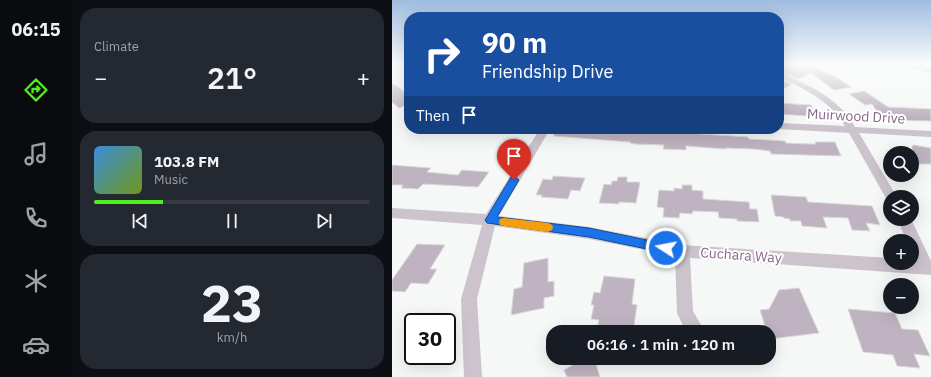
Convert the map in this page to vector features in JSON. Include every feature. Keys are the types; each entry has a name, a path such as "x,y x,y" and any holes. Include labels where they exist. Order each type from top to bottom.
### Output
{"street":[{"path":"795,82 814,91 831,103 844,116 887,190"},
{"name":"Muirwood Drive","path":"784,126 931,134"},
{"path":"473,377 469,299 490,220 542,134"},
{"name":"Cuchara Way","path":"392,213 490,220 589,233 682,251 928,268"},
{"path":"907,226 928,268"},
{"path":"682,251 685,313 692,325"}],"building":[{"path":"784,82 791,84 784,89"},
{"path":"823,82 843,82 851,87 834,90"},
{"path":"392,83 404,91 404,106 399,108 392,102"},
{"path":"864,91 888,107 931,109 931,121 883,120 872,104 865,105 849,94"},
{"path":"784,103 811,105 816,115 807,115 808,116 784,114"},
{"path":"554,134 701,134 748,137 749,139 785,141 786,143 816,144 815,142 835,142 841,156 771,154 770,151 753,149 725,149 686,146 686,150 663,149 664,145 635,144 630,142 554,136"},
{"path":"914,145 931,148 931,164 919,164 919,146 912,146"},
{"path":"392,165 431,168 427,172 458,175 462,170 489,172 478,187 423,184 418,189 401,188 403,185 392,185"},
{"path":"553,176 585,178 580,191 571,190 568,199 541,197 542,195 536,195 543,179 552,180"},
{"path":"618,177 627,177 627,182 640,182 636,203 599,203 604,184 611,185 612,181 617,181"},
{"path":"682,185 692,185 692,190 703,191 703,199 749,202 750,209 757,209 759,222 719,218 718,212 693,211 692,214 680,213 679,218 663,217 664,208 657,207 659,190 674,191 674,188 682,189"},
{"path":"771,195 806,197 808,202 872,206 880,225 866,223 870,231 852,230 848,218 823,217 827,228 802,226 801,221 790,221 790,219 775,216"},
{"path":"417,244 445,245 430,269 437,269 428,284 411,283 405,292 392,291 392,280"},
{"path":"548,258 548,282 554,281 554,296 544,298 544,308 511,315 514,289 522,287 524,263"},
{"path":"604,276 635,279 632,304 637,305 634,325 598,325 599,320 591,319 594,305 591,305 594,292 600,293"},
{"path":"799,288 819,333 776,338 776,325 765,325 760,310 769,309 779,290"},
{"path":"848,309 883,312 883,314 895,314 902,329 918,330 930,356 914,354 920,368 897,366 893,355 863,352"},
{"path":"573,365 596,365 600,377 567,377 564,370"}],"slow traffic":[{"path":"504,222 548,227"}],"route":[{"path":"514,180 490,220 589,233 666,248"}]}
